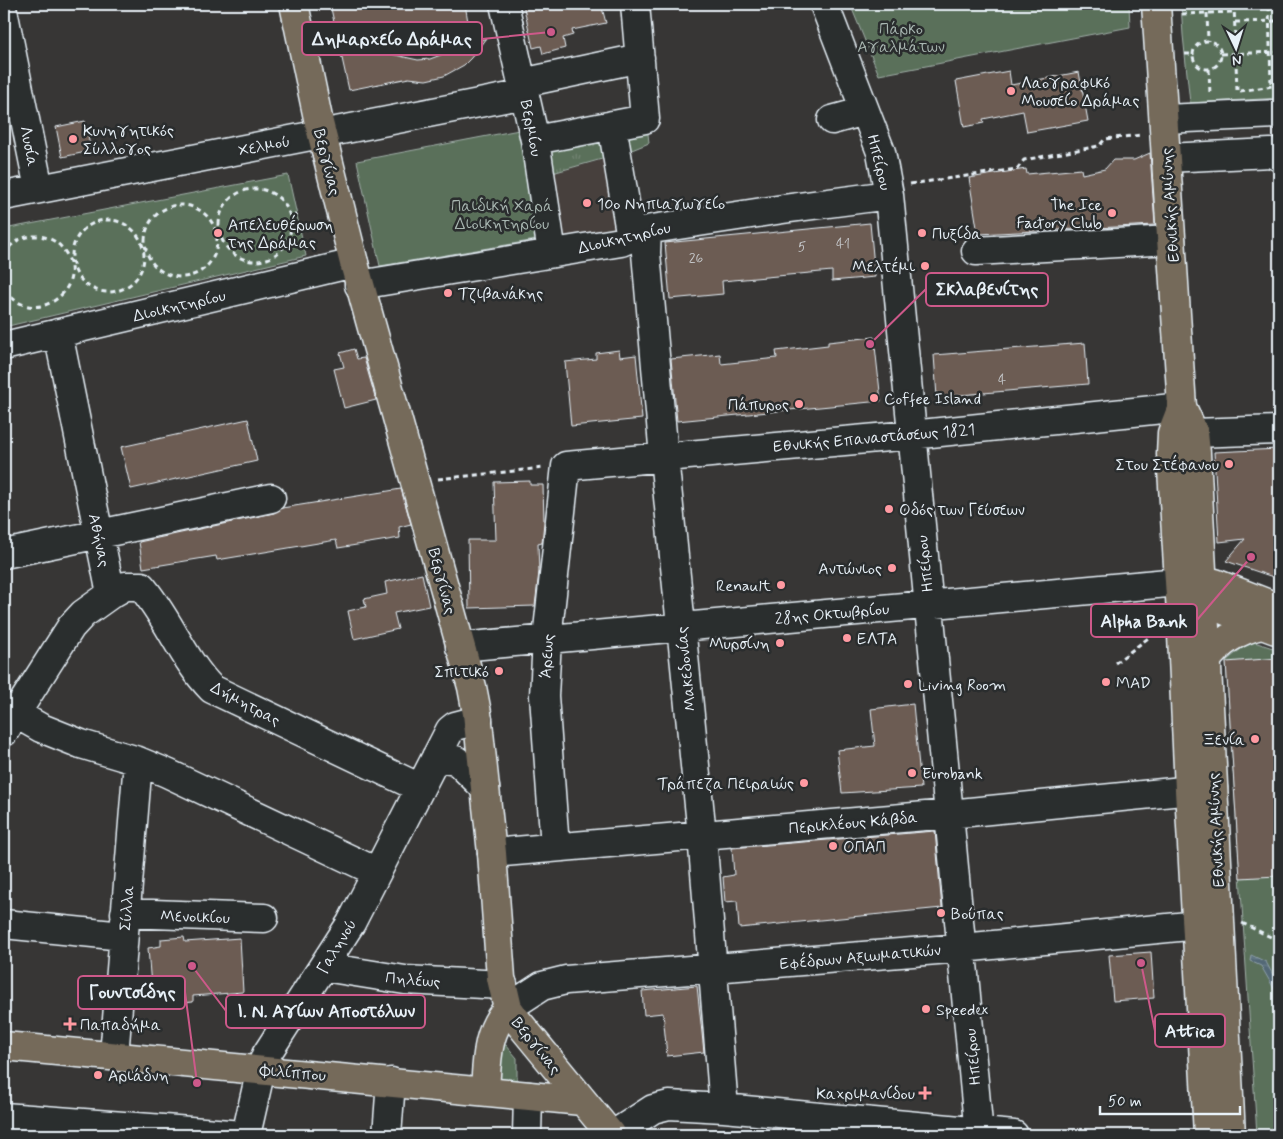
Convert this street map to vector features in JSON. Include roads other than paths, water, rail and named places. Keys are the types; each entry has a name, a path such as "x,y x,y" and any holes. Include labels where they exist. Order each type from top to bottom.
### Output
{"main road":[{"name":"Βεργίνας","path":"294,4 322,134 356,274 416,481 472,686 478,720 505,996 515,1018 612,1135"},
{"name":"Εθνικής Αμύνης","path":"1156,4 1182,407 1194,433 1192,594 1201,789 1231,1135"},
{"name":"Εθνικής Αμύνης","path":"1182,407 1172,433 1171,454 1192,594 1206,661 1201,789"},
{"path":"1192,594 1273,621"},
{"path":"1206,661 1218,646 1229,637 1242,630 1273,621"},
{"name":"Εθνικής Αμύνης","path":"1208,1135 1212,921"},
{"path":"485,1091 490,1038 505,996"},
{"name":"Φιλίππου","path":"4,1046 582,1101"}],"street":[{"name":"Βερμίου","path":"504,4 535,140 552,253"},
{"path":"535,140 645,119 634,4"},
{"name":"Ηπείρου","path":"824,4 882,156 888,191 962,948 978,1134"},
{"name":"Λυσία","path":"4,15 38,189"},
{"name":"Χελμού","path":"4,196 322,134 524,88 640,58"},
{"path":"832,120 865,111"},
{"path":"1165,137 1279,114"},
{"name":"Μακεδονίας","path":"612,125 639,234 646,253 680,627 702,835 724,1108"},
{"path":"1165,137 1271,153 1279,157"},
{"name":"Διοικητηρίου","path":"4,346 356,274 552,253 621,242 639,234 888,191"},
{"path":"976,251 1171,240"},
{"name":"Αθήνας","path":"58,334 111,594"},
{"name":"Εθνικής Επαναστάσεως 1821","path":"566,466 1182,407"},
{"path":"1194,433 1279,430"},
{"name":"Άρεως","path":"555,847 544,710 547,639 566,466"},
{"path":"4,554 271,498"},
{"name":"Δήμητρας","path":"111,594 130,585 141,586 152,598 194,665 212,689 420,788"},
{"path":"111,594 83,614 71,627 8,718 81,744 138,761 377,872"},
{"name":"28ης Οκτωβρίου","path":"460,647 928,604 1192,594"},
{"name":"Γαληνού","path":"244,1135 260,1069 266,1055 351,923 450,730 455,726 478,720"},
{"path":"436,757 456,760 485,788"},
{"name":"Σύλλα","path":"114,1056 138,761"},
{"name":"Περικλέους Κάβδα","path":"492,853 949,814 1201,789"},
{"name":"Μενοικίου","path":"4,924 124,925 264,918"},
{"name":"Εφέδρων Αξιωματικών","path":"505,996 554,982 962,948 1212,921"},
{"name":"Πηλέως","path":"324,967 505,996"},
{"path":"387,1135 391,1082"},
{"path":"527,1135 528,1096"},
{"path":"612,1135 659,1107 669,1105 724,1108 918,1131 1014,1135"},
{"path":"4,1117 244,1135"}],"water":[{"path":"1251,955 1266,962 1279,986 1279,994 1261,966 1250,961"}],"place":[{"name":"Δημαρχείο Δράμας","path":"551,32"},
{"name":"Λαογραφικό Μουσείο Δράμας","path":"1011,91"},
{"name":"Κυνηγητικός Σύλλογος","path":"73,139"},
{"name":"10ο Νηπιαγωγείο","path":"587,203"},
{"name":"The Ice Factory Club","path":"1112,213"},
{"name":"Απελευθέρωση της Δράμας","path":"218,233"},
{"name":"Πυξίδα","path":"922,233"},
{"name":"Μελτέμι","path":"925,266"},
{"name":"Τζιβανάκης","path":"448,293"},
{"name":"Σκλαβενίτης","path":"870,344"},
{"name":"Coffee Island","path":"874,398"},
{"name":"Πάπυρος","path":"799,404"},
{"name":"Στου Στέφανου","path":"1229,464"},
{"name":"Οδός των Γεύσεων","path":"889,509"},
{"name":"Alpha Bank","path":"1251,557"},
{"name":"Αντώνιος","path":"892,568"},
{"name":"Renault","path":"781,585"},
{"name":"ΕΛΤΑ","path":"847,638"},
{"name":"Μυρσίνη","path":"780,643"},
{"name":"Σπιτικό","path":"499,671"},
{"name":"MAD","path":"1106,682"},
{"name":"Living Room","path":"908,684"},
{"name":"Ξενία","path":"1255,739"},
{"name":"Eurobank","path":"912,773"},
{"name":"Τράπεζα Πειραιώς","path":"804,783"},
{"name":"ΟΠΑΠ","path":"833,846"},
{"name":"Βούπας","path":"941,913"},
{"name":"Attica","path":"1141,963"},
{"name":"Ι. Ν. Αγίων Αποστόλων","path":"192,966"},
{"name":"Speedex","path":"926,1009"},
{"name":"Παπαδήμα","path":"70,1024"},
{"name":"Αριάδνη","path":"98,1075"},
{"name":"Γουντσίδης","path":"197,1083"},
{"name":"Καχριμανίδου","path":"925,1093"}],"park label":[{"name":"Πάρκο Αγαλμάτων","path":"901,37"},
{"name":"Παιδική Χαρά Διοικητηρίου","path":"502,214"}]}
